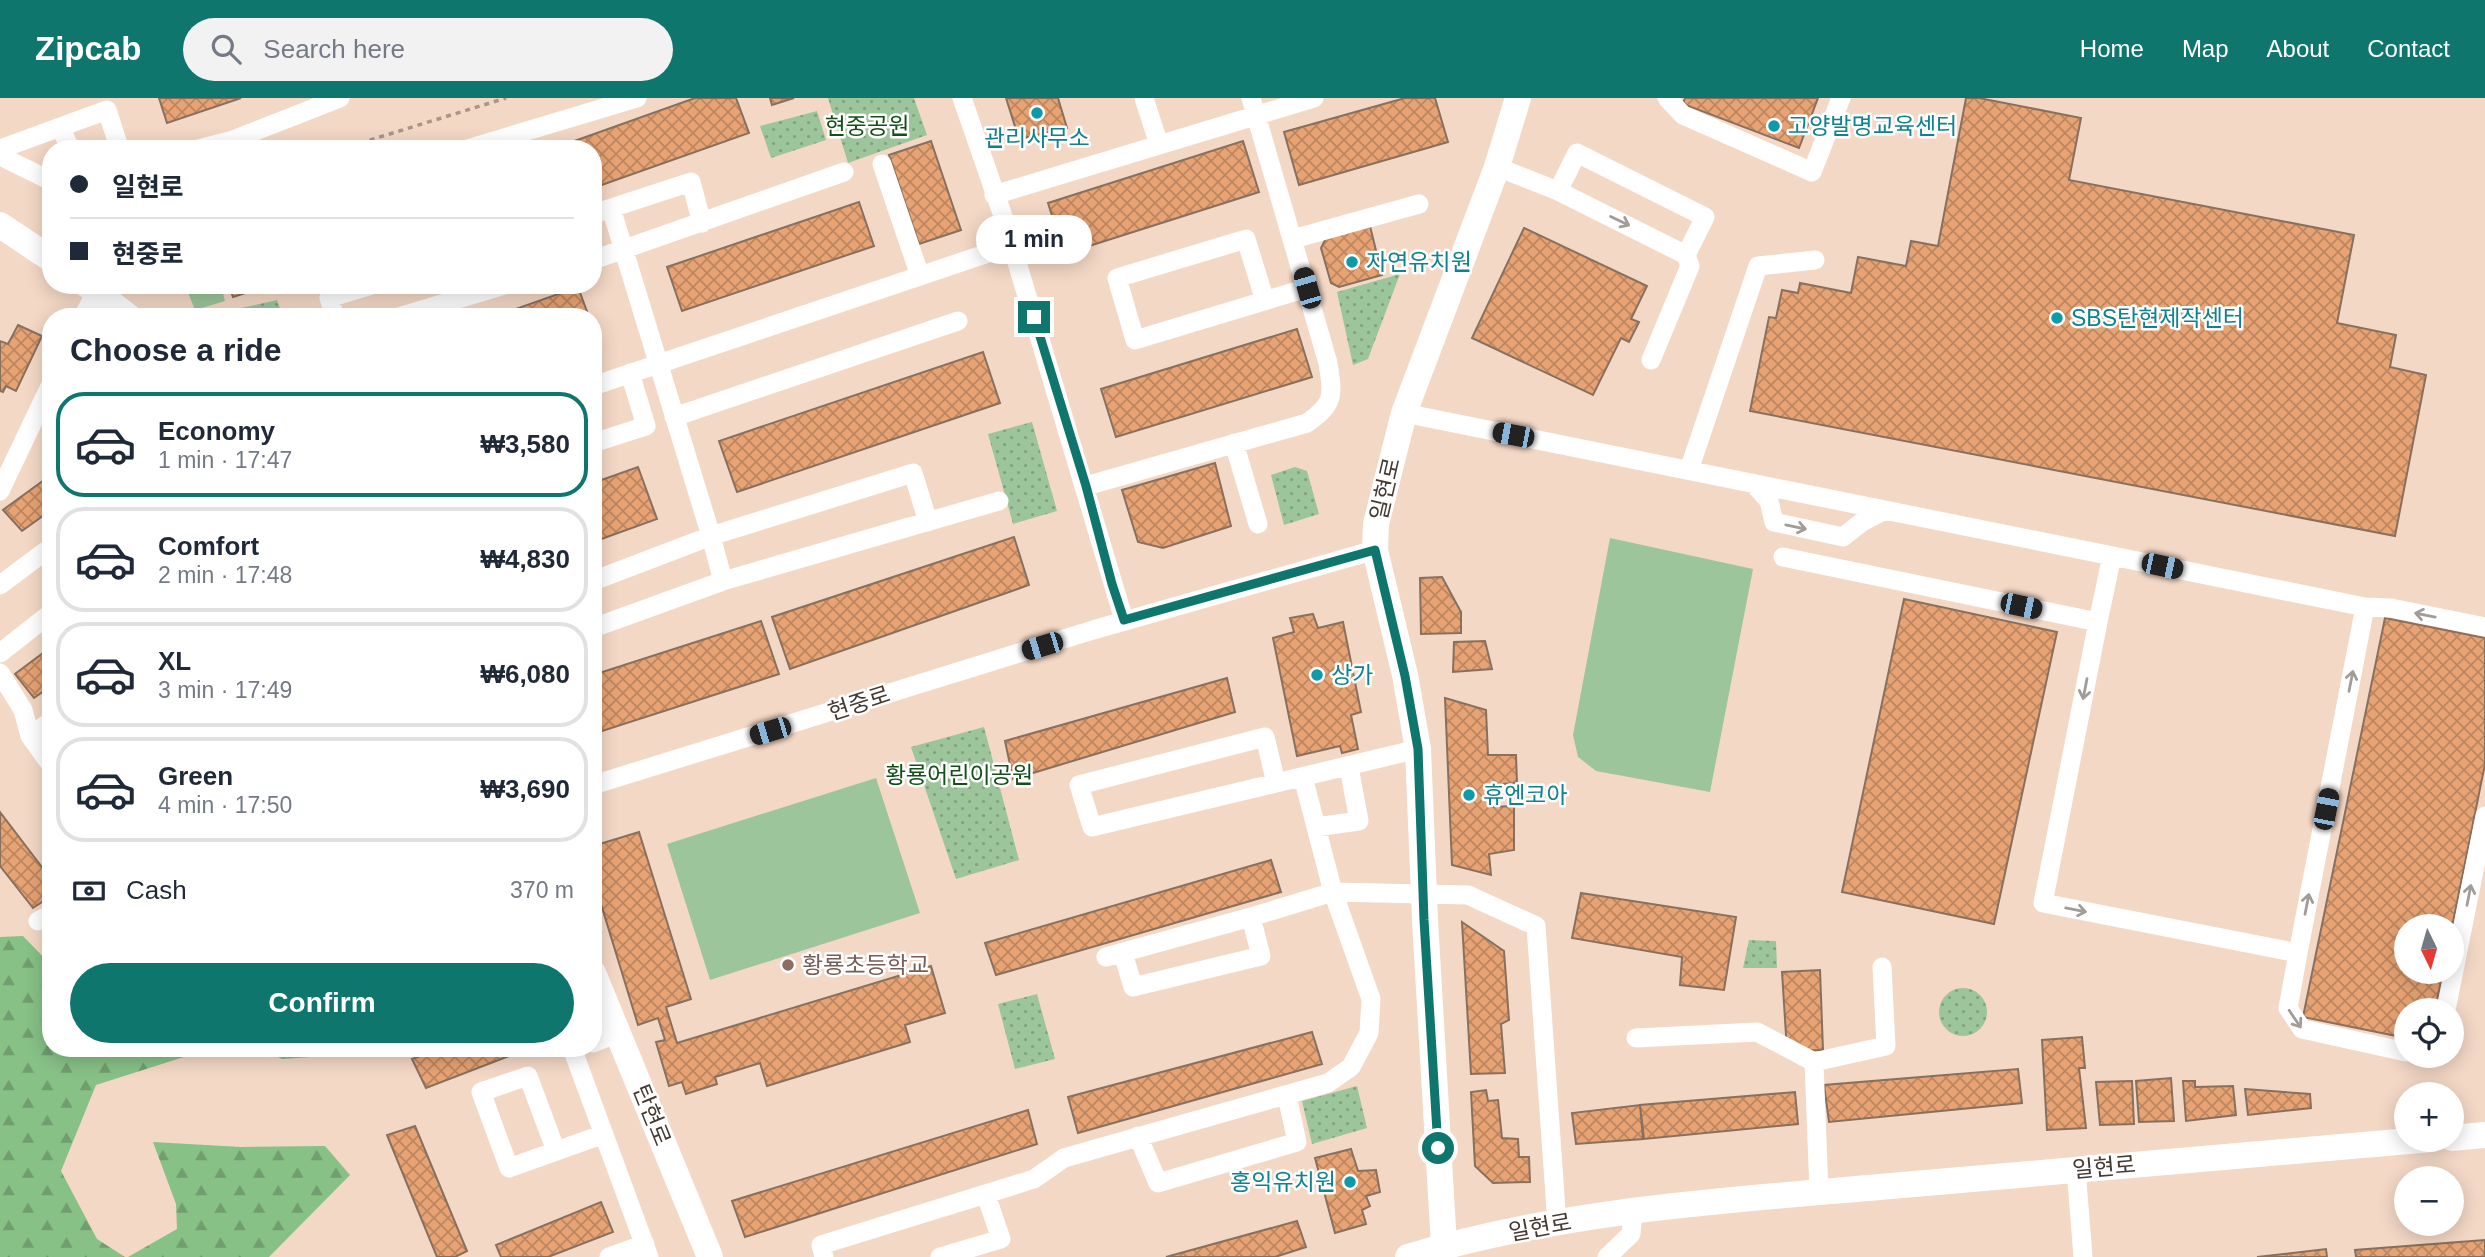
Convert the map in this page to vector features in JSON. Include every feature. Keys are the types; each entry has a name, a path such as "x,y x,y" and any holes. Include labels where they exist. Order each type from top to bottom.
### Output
{"main road":[{"name":"일현로","path":"1518,98 1497,167 1404,413 1378,512 1375,550 1405,676 1418,749 1444,1246 1557,1224 1686,1204 2394,1142"},
{"path":"0,225 42,253"},
{"path":"100,294 118,308"},
{"name":"탄현로","path":"602,995 710,1257"},
{"path":"2464,1137 2485,1135"},
{"path":"1408,1257 1444,1246"}],"street":[{"path":"233,140 340,98"},
{"path":"497,140 637,98"},
{"path":"962,98 1012,245 1124,620"},
{"path":"1144,98 1159,145"},
{"path":"994,195 1159,145 1254,107 1314,98"},
{"path":"1667,98 1683,114 1812,172 1841,98"},
{"path":"1086,486 1307,422 1329,402 1331,384 1328,363 1254,107"},
{"path":"0,149 107,110 116,140"},
{"path":"61,128 66,140"},
{"path":"1558,191 1577,153 1601,165 1705,217 1686,255"},
{"path":"0,156 42,177"},
{"path":"882,164 920,276"},
{"path":"1497,167 1558,191 1686,255 1690,266 1651,360"},
{"path":"602,257 844,172"},
{"path":"702,223 691,181 602,211 624,251 712,536 723,581"},
{"path":"1293,239 1419,204"},
{"path":"1265,301 1246,239 1117,278 1135,340 1265,301 1307,288"},
{"path":"602,383 1012,245"},
{"path":"1689,470 1758,266 1815,260"},
{"path":"332,308 329,298 342,294"},
{"path":"428,308 475,294"},
{"path":"674,417 958,321"},
{"path":"602,440 646,426 630,373"},
{"path":"0,491 42,403"},
{"path":"1404,413 2365,607 2390,608 2485,627"},
{"path":"1234,443 1258,524"},
{"path":"602,578 712,536 913,473 928,522"},
{"path":"1754,483 1769,501 1774,522 1843,537 1885,509"},
{"path":"602,625 723,581 999,501"},
{"name":"현중로","path":"602,782 1124,620 1375,550"},
{"path":"0,585 42,554"},
{"path":"2112,556 2043,903 2298,953"},
{"path":"1783,557 2098,622"},
{"path":"2365,607 2288,1008 2302,1029 2394,1049"},
{"path":"0,653 42,620"},
{"path":"0,673 23,710 30,736 42,753"},
{"path":"30,736 42,727"},
{"path":"1276,783 1265,737 1079,785 1092,827 1349,766 1418,749"},
{"path":"1316,827 1359,821 1349,766"},
{"path":"824,1257 821,1245 1034,1179 1064,1158 1328,1083 1351,1067 1369,1032 1371,999 1333,892 1303,777"},
{"path":"2448,998 2485,816"},
{"path":"1251,918 1261,956 1133,987 1114,955 1251,918 1333,892 1468,895 1536,926 1557,1224"},
{"path":"1636,1038 1757,1032 1814,1062 1886,1046 1882,967"},
{"path":"602,1039 618,1033"},
{"path":"578,1057 604,1134 632,1253"},
{"path":"1814,1062 1819,1192"},
{"path":"556,1151 528,1076 481,1093 509,1168 604,1134"},
{"path":"1138,1136 1158,1183 1297,1142 1287,1096"},
{"path":"2076,1169 2083,1257"},
{"path":"940,1257 1001,1240 986,1195"},
{"path":"1607,1257 1631,1234 1633,1212"}],"path":[{"path":"370,140 506,98"}],"green space":[{"name":"현중공원","path":"828,98 914,98 927,135 848,163"},
{"path":"817,111 826,140 771,158 760,126"},
{"path":"1400,274 1368,359 1353,365 1337,292"},
{"path":"189,294 223,294 225,301 194,308"},
{"path":"277,300 280,308 241,308"},
{"path":"1032,422 1057,511 1013,524 988,434"},
{"path":"1295,467 1307,471 1319,514 1284,525 1271,475"},
{"path":"1610,538 1753,569 1710,792 1596,771 1578,757 1573,735"},
{"name":"황룡어린이공원","path":"984,727 1019,860 956,879 911,747"},
{"path":"876,778 920,913 710,980 667,844"},
{"path":"23,936 42,956 42,1057 184,1057 96,1085 61,1171 97,1239 125,1257 0,1257 0,937"},
{"path":"1749,940 1776,941 1777,968 1743,968"},
{"path":"1963,988 1980,995 1987,1012 1980,1029 1963,1036 1946,1029 1939,1012 1946,995"},
{"path":"1037,994 1055,1059 1015,1069 998,1004"},
{"path":"278,1057 310,1057 282,1059"},
{"path":"1357,1086 1367,1128 1312,1144 1302,1101"},
{"path":"153,1142 241,1147 325,1146 350,1175 269,1257 128,1257 177,1229 176,1204"}],"building":[{"path":"159,98 241,98 167,123"},
{"path":"695,98 736,98 749,133 602,185 602,140 577,140"},
{"path":"770,98 794,98 772,105"},
{"name":"관리사무소","path":"1006,98 1058,98 1067,128 1019,139"},
{"path":"1405,98 1435,98 1448,142 1299,185 1284,132"},
{"name":"고양발명교육센터","path":"1685,98 1818,98 1799,148 1683,104"},
{"name":"SBS탄현제작센터","path":"1966,98 1979,98 2081,118 2069,180 2354,235 2337,323 2396,335 2390,367 2426,375 2395,536 1750,411 1769,317 1776,318 1782,290 1798,293 1800,283 1851,293 1858,257 1906,266 1911,241 1938,246"},
{"path":"931,141 961,230 919,244 889,155"},
{"path":"1243,141 1259,192 1064,254 1048,203"},
{"path":"859,202 874,246 682,311 667,267"},
{"name":"자연유치원","path":"1370,226 1382,275 1339,287 1331,283 1321,248 1326,238"},
{"path":"1524,228 1647,286 1631,319 1639,322 1629,342 1621,338 1593,395 1472,338"},
{"path":"558,294 581,294 586,308 518,308"},
{"path":"18,325 42,336 16,391 6,386 3,392 0,391 0,341 8,344"},
{"path":"1297,329 1312,377 1116,437 1101,389"},
{"path":"983,352 1000,403 737,492 719,441"},
{"path":"1215,463 1231,526 1163,548 1138,542 1122,490"},
{"path":"638,467 657,519 602,539 602,480"},
{"path":"42,482 42,517 22,531 3,510"},
{"path":"1014,537 1029,585 790,669 772,617"},
{"path":"1442,577 1461,612 1461,633 1421,634 1420,578"},
{"path":"1904,599 2057,632 1994,924 1842,892"},
{"name":"상가","path":"1313,614 1318,628 1343,622 1361,712 1351,715 1358,749 1342,753 1340,746 1297,756 1273,638 1294,632 1290,618"},
{"path":"2385,618 2485,638 2485,764 2455,914 2394,914 2394,984 2440,984 2437,998 2394,998 2394,1036 2303,1017"},
{"path":"761,621 779,674 602,731 602,672"},
{"path":"1485,641 1492,669 1453,672 1454,642"},
{"path":"42,654 42,692 34,698 15,674"},
{"path":"1227,678 1235,712 1013,779 1005,741"},
{"name":"휴엔코아","path":"1445,698 1486,710 1488,755 1516,755 1517,783 1488,785 1490,807 1514,806 1514,850 1489,854 1491,875 1452,865"},
{"path":"0,812 42,867 42,902 33,908 0,866"},
{"path":"639,832 691,999 666,1007 677,1043 931,966 945,1013 905,1025 910,1042 767,1086 760,1063 715,1077 717,1084 686,1094 682,1082 669,1086 656,1042 665,1040 658,1018 638,1025 602,907 602,843"},
{"path":"1271,860 1281,892 996,975 985,943"},
{"path":"1581,893 1736,917 1724,990 1680,985 1682,957 1572,938"},
{"path":"1462,922 1504,951 1509,1020 1501,1024 1505,1073 1471,1074"},
{"path":"1820,970 1823,1050 1787,1051 1782,972"},
{"path":"1312,1032 1322,1064 1078,1133 1068,1097"},
{"path":"2082,1037 2085,1068 2079,1068 2086,1128 2047,1130 2042,1040"},
{"path":"417,1057 506,1057 426,1088 412,1059"},
{"path":"2018,1069 2022,1103 1829,1122 1824,1085"},
{"path":"2171,1078 2174,1121 2139,1122 2136,1081"},
{"path":"2132,1081 2134,1124 2100,1125 2096,1082"},
{"path":"2183,1081 2195,1081 2195,1087 2233,1086 2236,1115 2186,1121"},
{"path":"2245,1089 2310,1094 2311,1108 2248,1115"},
{"path":"1486,1090 1488,1101 1498,1100 1502,1138 1518,1139 1519,1157 1529,1157 1530,1182 1493,1183 1475,1166 1471,1092"},
{"path":"1795,1092 1798,1124 1644,1139 1640,1105"},
{"path":"1640,1105 1643,1139 1576,1144 1572,1113"},
{"path":"1028,1110 1037,1144 745,1237 732,1201"},
{"path":"415,1126 467,1251 455,1257 437,1257 387,1135"},
{"name":"홍익유치원","path":"1351,1149 1358,1171 1376,1170 1380,1192 1366,1196 1370,1206 1362,1210 1366,1224 1335,1233 1315,1158"},
{"path":"601,1202 613,1232 548,1257 501,1257 496,1245"},
{"path":"1297,1221 1306,1247 1275,1257 1166,1257"},
{"path":"2485,1240 2485,1257 2356,1257 2355,1250"},
{"path":"2326,1249 2327,1257 2257,1257"}],"place":[{"name":"관리사무소","path":"1037,113"},
{"name":"고양발명교육센터","path":"1774,126"},
{"name":"자연유치원","path":"1352,262"},
{"name":"SBS탄현제작센터","path":"2057,318"},
{"name":"상가","path":"1317,675"},
{"name":"휴엔코아","path":"1469,795"},
{"name":"황룡초등학교","path":"788,965"},
{"name":"홍익유치원","path":"1350,1182"}],"route":[{"path":"1034,317 1124,620 1375,550 1405,676 1418,749 1424,920 1438,1148"}]}
